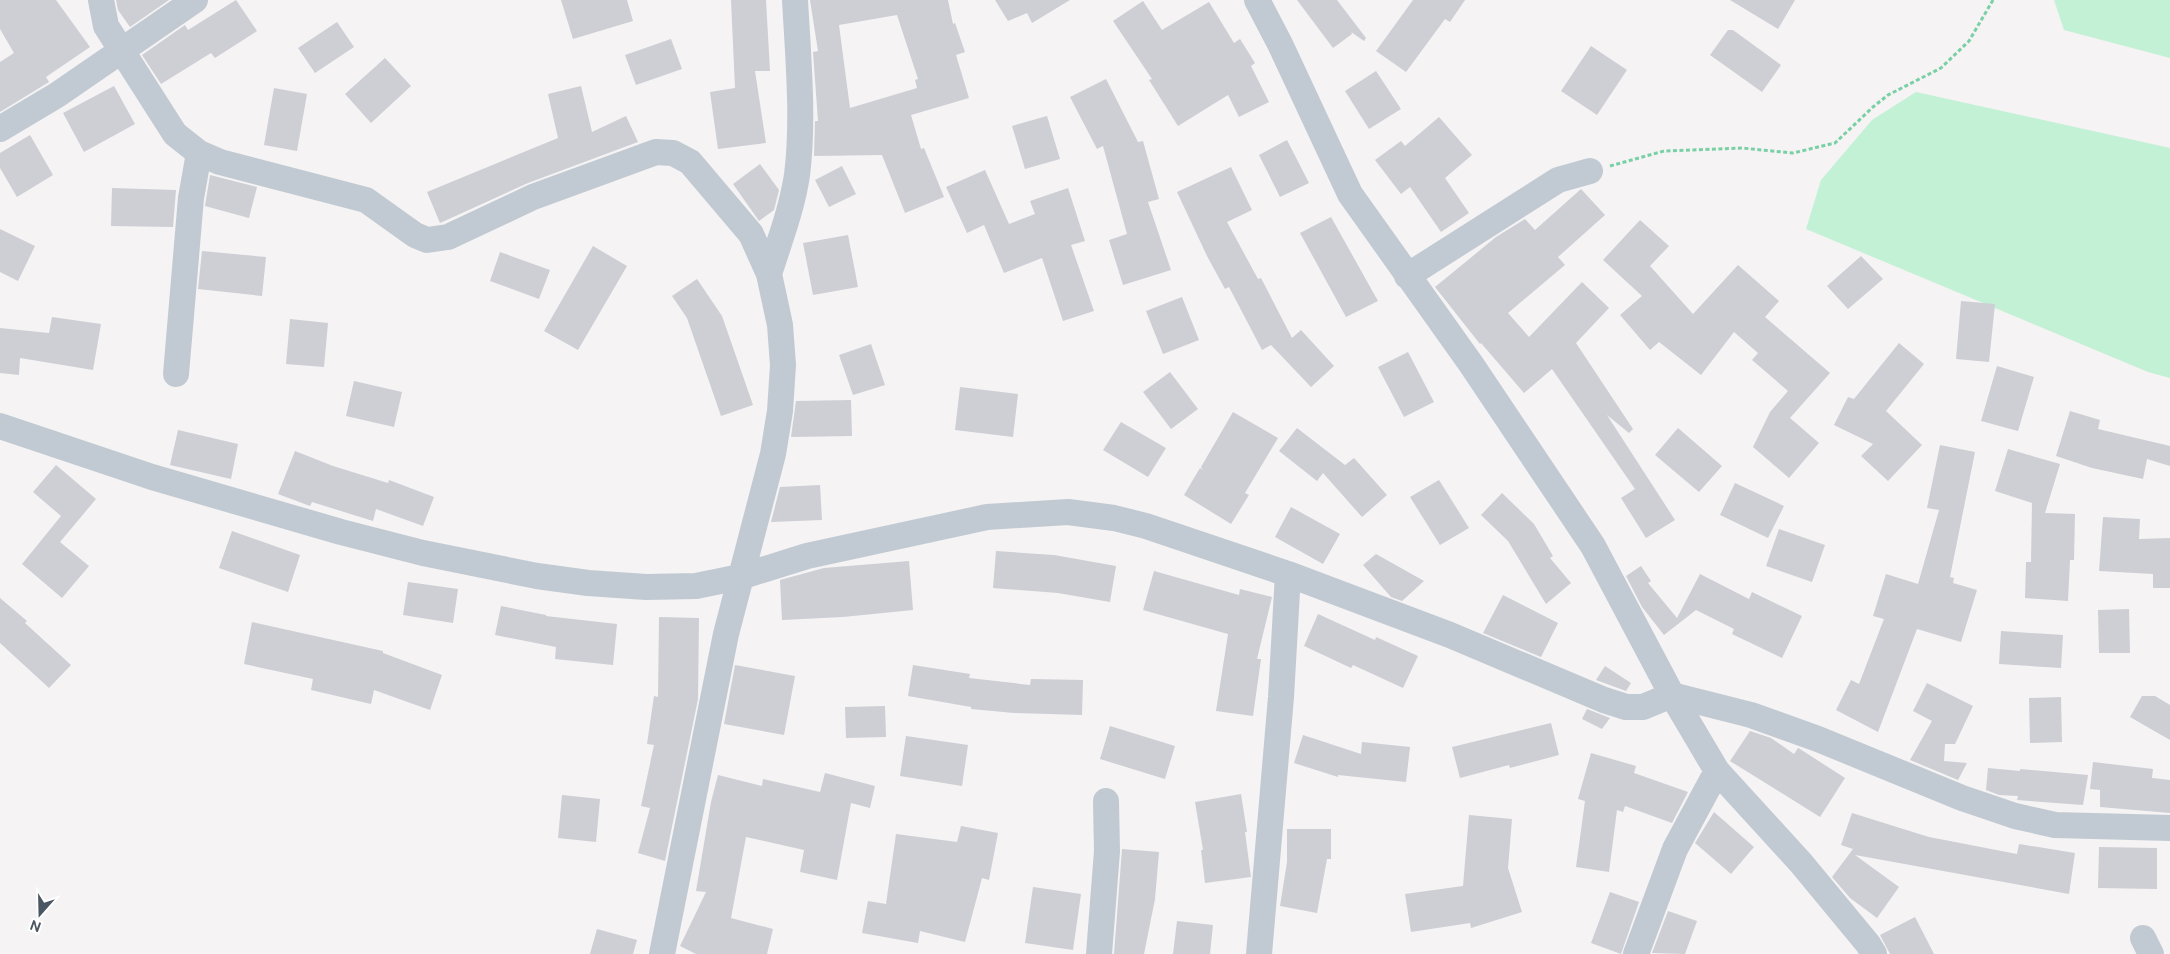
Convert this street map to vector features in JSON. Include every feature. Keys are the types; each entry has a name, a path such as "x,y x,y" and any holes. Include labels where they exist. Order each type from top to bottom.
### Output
{"street":[{"path":"101,0 106,26 175,134 199,152 220,162 366,200 415,235 426,240 448,237 533,197 624,162 656,152 673,152 690,162 751,234 769,274 780,325 783,365 780,411 773,454 726,634 662,954"},
{"path":"0,129 56,95 195,0"},
{"path":"769,274 790,208 797,175 800,130 795,0"},
{"path":"1257,0 1280,44 1350,194 1471,364 1593,546 1672,695 1717,771 1801,863 1868,944 1874,954"},
{"path":"176,374 191,198 199,152"},
{"path":"1407,276 1558,180 1590,171"},
{"path":"0,426 152,477 266,511 423,553 538,576 588,583 646,587 696,586 740,577 807,556 987,516 1068,512 1114,518 1146,526 1288,574 1450,635 1626,708 1643,707 1672,695 1780,724 1962,798 2015,816 2055,825 2170,828"},
{"path":"1260,954 1281,697 1288,574"},
{"path":"1636,954 1675,849 1717,771"},
{"path":"1099,954 1106,860 1106,801"}],"path":[{"path":"1590,171 1664,151 1742,148 1793,153 1835,144 1872,107 1888,95 1942,68 1969,41 1993,0"}],"green space":[{"path":"2054,0 2170,0 2170,58 2064,30"},
{"path":"1916,92 2170,148 2170,378 2148,372 1806,229 1821,180 1872,120"}],"building":[{"path":"0,0 56,0 90,47 46,77 49,82 0,112 0,62 14,53 0,29"},
{"path":"116,0 169,0 130,27 118,10"},
{"path":"236,0 257,31 215,58 211,53 161,84 142,55 185,25 188,30"},
{"path":"561,0 627,0 633,21 573,39"},
{"path":"731,0 766,0 770,71 755,71 766,143 718,149 710,92 735,88"},
{"path":"810,0 948,0 953,24 955,23 965,52 956,55 969,98 911,115 921,149 924,148 944,197 905,213 882,155 814,156 815,121 818,121 813,52 818,51","holes":["897,15 918,79 915,80 917,88 850,108 839,25"]},
{"path":"995,0 1070,0 1032,23 1027,13 1008,21"},
{"path":"1297,0 1337,0 1366,38 1364,41 1351,32 1352,34 1333,48"},
{"path":"1413,0 1465,0 1450,22 1445,19 1406,72 1376,51"},
{"path":"1730,0 1795,0 1778,29"},
{"path":"1143,1 1162,30 1209,2 1234,43 1240,39 1255,63 1251,66 1269,102 1239,117 1228,95 1178,126 1149,80 1152,79 1113,21"},
{"path":"337,22 354,47 315,73 298,48"},
{"path":"1728,30 1733,30 1781,65 1762,92 1710,55"},
{"path":"671,39 682,69 636,85 625,55"},
{"path":"1591,46 1627,70 1597,115 1561,91"},
{"path":"385,58 411,86 371,123 345,94"},
{"path":"1376,71 1401,109 1369,129 1345,91"},
{"path":"1106,79 1138,142 1143,141 1159,199 1148,202 1171,270 1123,285 1109,240 1127,234 1103,146 1097,149 1070,97"},
{"path":"114,86 135,124 84,152 63,113"},
{"path":"581,86 592,132 626,116 638,142 528,183 440,223 427,192 558,138 548,94"},
{"path":"274,88 307,94 297,151 264,145"},
{"path":"1047,116 1060,159 1025,169 1012,126"},
{"path":"1439,117 1472,155 1445,178 1469,213 1441,232 1410,187 1401,194 1375,160 1401,141 1405,146"},
{"path":"30,135 53,175 17,197 0,168 0,153"},
{"path":"1287,140 1309,183 1280,197 1259,155"},
{"path":"760,164 779,190 774,210 759,221 733,184"},
{"path":"842,166 856,194 829,207 815,180"},
{"path":"1231,167 1252,210 1227,222 1258,279 1261,278 1292,338 1301,330 1334,366 1311,387 1271,345 1262,350 1229,287 1225,289 1207,256 1177,192"},
{"path":"985,170 1009,224 1035,214 1030,201 1068,188 1085,241 1071,245 1094,311 1063,321 1042,258 1004,273 984,225 967,233 946,187"},
{"path":"210,175 257,187 249,218 205,206"},
{"path":"112,188 176,190 173,227 111,226"},
{"path":"1581,189 1605,215 1558,257 1565,265 1508,313 1529,337 1582,282 1609,308 1576,343 1633,429 1629,433 1607,415 1675,520 1646,538 1621,498 1635,489 1552,369 1524,393 1480,344 1435,287 1496,237 1525,219 1535,230"},
{"path":"1331,217 1378,301 1346,317 1300,233"},
{"path":"1640,220 1669,246 1650,266 1693,314 1738,265 1779,301 1765,317 1830,373 1790,418 1819,443 1789,478 1753,447 1770,412 1788,391 1752,360 1758,353 1734,332 1701,375 1659,342 1650,350 1620,315 1642,296 1603,260"},
{"path":"0,229 35,246 18,281 0,272"},
{"path":"848,235 858,287 813,295 803,243"},
{"path":"593,246 627,266 578,350 544,331"},
{"path":"202,251 266,257 262,296 198,289"},
{"path":"500,252 550,270 539,299 490,281"},
{"path":"1861,256 1883,279 1848,309 1827,286"},
{"path":"697,279 722,316 753,405 721,416 687,318 672,296"},
{"path":"1182,297 1199,340 1163,354 1146,311"},
{"path":"1961,301 1995,304 1989,362 1956,359"},
{"path":"52,317 101,324 93,370 20,358 19,375 0,373 0,328 49,333"},
{"path":"290,319 328,323 324,367 286,364"},
{"path":"1899,343 1924,364 1886,411 1922,445 1888,481 1861,456 1873,444 1834,425 1848,397 1854,399"},
{"path":"871,344 885,385 853,395 839,355"},
{"path":"1408,352 1434,402 1404,417 1378,367"},
{"path":"1997,366 2034,377 2018,431 1981,421"},
{"path":"1170,372 1198,409 1171,429 1143,392"},
{"path":"354,381 402,392 394,427 346,416"},
{"path":"960,387 1018,394 1013,437 955,430"},
{"path":"851,400 852,436 791,437 796,401"},
{"path":"2070,411 2100,420 2098,429 2170,446 2170,466 2147,459 2143,479 2092,468 2056,456"},
{"path":"1233,412 1278,438 1245,493 1249,495 1231,524 1184,495 1200,468 1203,470 1201,467"},
{"path":"1121,422 1166,448 1148,477 1103,450"},
{"path":"1297,428 1345,465 1354,458 1387,495 1362,517 1323,473 1317,481 1279,451"},
{"path":"1678,428 1722,466 1699,492 1655,455"},
{"path":"178,430 238,444 231,479 170,465"},
{"path":"1940,445 1975,452 1950,577 1954,578 1953,583 1977,590 1961,642 1917,629 1878,732 1836,710 1851,680 1859,684 1884,619 1873,616 1886,574 1918,584 1939,510 1927,508"},
{"path":"2008,449 2060,464 2045,513 2075,514 2074,560 2070,560 2068,601 2025,598 2026,562 2031,562 2032,503 1995,491"},
{"path":"295,451 333,466 388,483 389,480 434,497 423,526 376,509 373,521 312,502 310,506 278,494"},
{"path":"56,465 96,499 60,542 89,566 62,598 22,564 61,516 33,492"},
{"path":"1439,480 1469,528 1440,545 1410,497"},
{"path":"1735,483 1784,506 1768,538 1720,515"},
{"path":"820,485 822,520 771,522 780,487"},
{"path":"1502,493 1534,524 1553,556 1550,558 1571,583 1546,604 1508,541 1481,515"},
{"path":"1291,507 1340,534 1323,564 1275,537"},
{"path":"2103,517 2140,519 2139,539 2170,538 2170,588 2153,588 2153,574 2099,571"},
{"path":"1779,529 1825,545 1812,582 1766,566"},
{"path":"232,531 300,555 288,592 219,568"},
{"path":"996,551 1054,555 1116,566 1110,602 1058,593 993,588"},
{"path":"1376,554 1424,581 1402,601 1391,597 1363,565"},
{"path":"909,561 913,610 843,617 782,620 780,580 824,568"},
{"path":"1641,566 1651,581 1648,583 1677,618 1700,574 1749,599 1752,592 1802,616 1782,658 1732,634 1734,629 1696,610 1664,635 1642,607 1626,576"},
{"path":"1154,571 1239,595 1240,589 1272,597 1257,659 1261,659 1253,716 1216,711 1228,634 1143,610"},
{"path":"408,582 458,589 453,623 403,615"},
{"path":"1503,595 1558,623 1541,657 1483,633"},
{"path":"0,598 27,621 25,623 71,665 49,688 0,643"},
{"path":"501,606 546,616 617,624 613,665 555,659 556,647 495,635"},
{"path":"2129,609 2130,653 2099,653 2098,610"},
{"path":"1318,614 1375,640 1376,637 1418,656 1403,688 1353,665 1351,668 1304,646"},
{"path":"659,617 699,618 698,699 665,861 638,853 650,808 641,806 654,745 647,744 654,696 658,697"},
{"path":"252,622 383,651 383,653 442,675 430,710 374,690 371,704 311,690 313,679 244,664"},
{"path":"2001,631 2063,635 2061,668 1999,664"},
{"path":"735,665 795,676 784,735 724,724"},
{"path":"913,665 970,674 969,678 1030,685 1031,679 1083,680 1082,715 1014,713 971,709 971,707 908,696"},
{"path":"1605,666 1631,683 1626,691 1596,680"},
{"path":"1927,683 1973,706 1955,744 1945,744 1944,761 1967,763 1958,780 1910,760 1932,721 1913,711"},
{"path":"2142,696 2155,696 2170,705 2170,740 2130,717"},
{"path":"2061,697 2062,742 2030,743 2029,698"},
{"path":"885,706 886,737 846,738 845,707"},
{"path":"1587,709 1610,718 1602,729 1582,719"},
{"path":"1551,723 1559,755 1510,768 1509,765 1460,778 1452,747"},
{"path":"1110,726 1175,746 1165,779 1100,759"},
{"path":"1750,731 1771,738 1794,754 1798,748 1845,778 1820,817 1730,761"},
{"path":"1303,735 1361,754 1362,742 1410,747 1406,782 1338,775 1338,777 1294,763"},
{"path":"906,736 968,745 962,786 900,776"},
{"path":"1591,753 1636,766 1634,773 1688,792 1672,823 1625,806 1623,812 1617,810 1609,872 1576,867 1585,801 1578,799"},
{"path":"2093,762 2153,769 2152,778 2170,780 2170,813 2100,807 2100,790 2090,789"},
{"path":"1988,768 2088,775 2083,805 2017,800 2018,796 1999,795 1986,790"},
{"path":"825,773 875,786 870,808 851,803 837,880 800,872 804,850 746,837 731,918 773,929 767,954 696,954 680,946 706,892 696,891 711,802 718,775 762,786 763,779 820,792"},
{"path":"1241,794 1251,877 1205,883 1201,850 1203,850 1195,802"},
{"path":"562,795 600,799 596,842 558,838"},
{"path":"1714,812 1754,847 1731,874 1695,843"},
{"path":"1852,813 1929,837 2017,854 2019,844 2075,853 2069,894 1855,855 1899,887 1877,918 1850,898 1832,877 1853,849 1841,845"},
{"path":"1469,815 1512,819 1508,868 1522,912 1471,928 1470,923 1411,932 1405,894 1463,886"},
{"path":"961,826 998,833 989,880 982,878 965,942 920,931 918,943 862,933 868,901 886,904 896,834 957,842"},
{"path":"1287,829 1331,829 1331,859 1327,859 1317,913 1280,906 1287,862"},
{"path":"2099,847 2157,848 2157,889 2098,888"},
{"path":"1122,849 1159,852 1155,899 1144,954 1114,954"},
{"path":"1033,887 1081,894 1073,950 1025,943"},
{"path":"1610,892 1639,902 1621,954 1591,943"},
{"path":"1668,911 1697,921 1685,954 1652,953"},
{"path":"1915,917 1934,954 1890,954 1880,935"},
{"path":"1177,921 1213,925 1210,954 1173,954"},
{"path":"597,929 637,940 633,954 590,954"}]}
